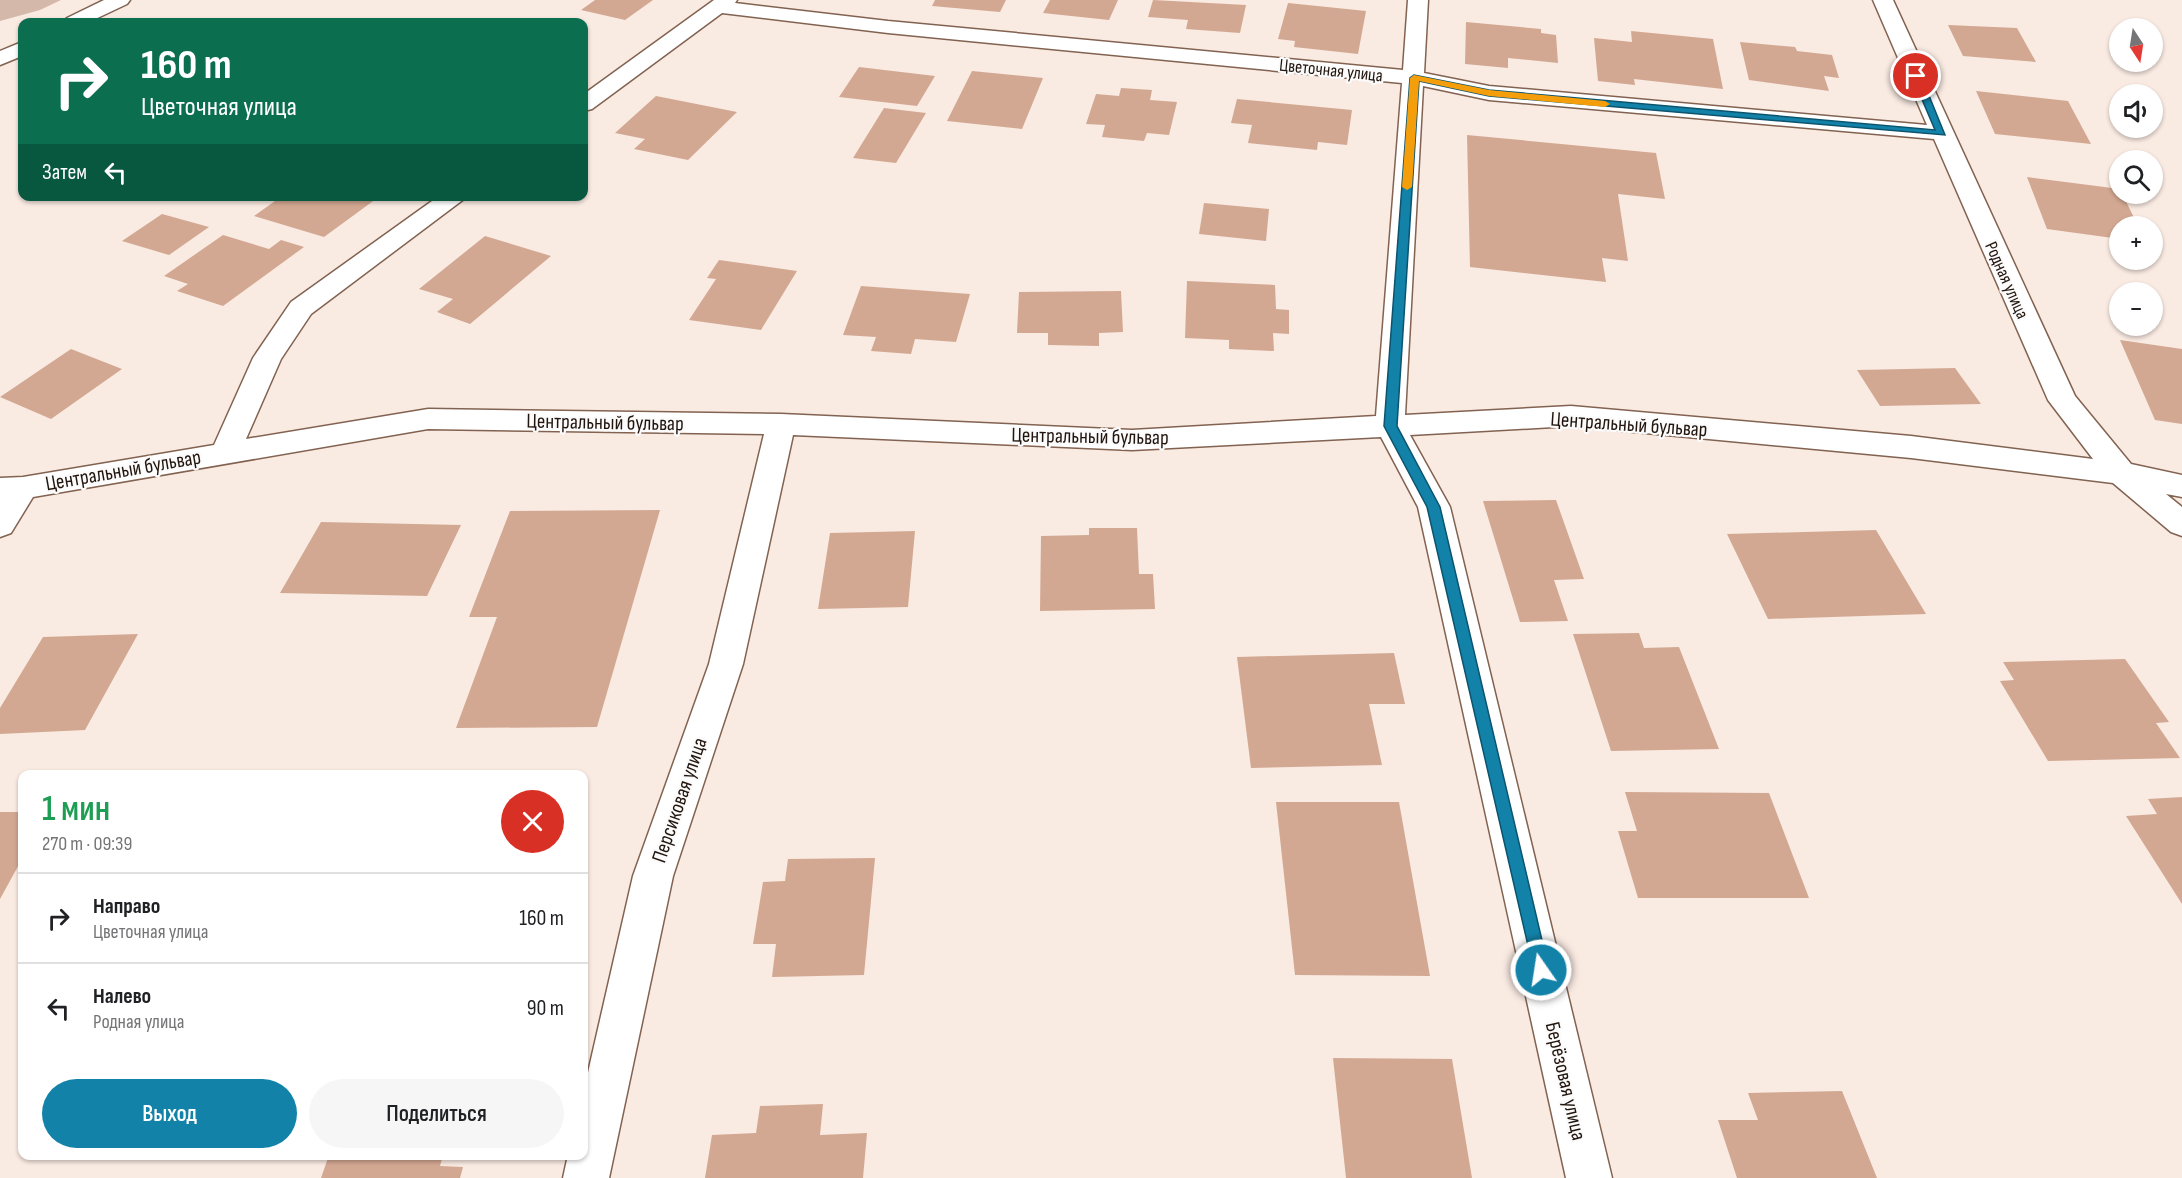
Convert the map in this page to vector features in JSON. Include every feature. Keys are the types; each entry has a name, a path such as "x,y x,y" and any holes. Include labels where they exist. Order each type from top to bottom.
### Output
{"street":[{"path":"82,18 120,0"},
{"path":"1390,426 1418,0"},
{"name":"Родная улица","path":"1883,0 2062,400 2121,473 2182,524"},
{"path":"588,101 723,3"},
{"name":"Цветочная улица","path":"723,3 900,28 1414,78 1489,93 1941,133"},
{"path":"0,58 18,50"},
{"path":"225,452 245,413 267,358 301,308 449,201"},
{"name":"Центральный бульвар","path":"11,488 428,419 781,424 1132,440 1571,416 1911,447 2121,473 2182,486"},
{"name":"Персиковая улица","path":"586,1178 653,876 726,664 781,424"},
{"name":"Берёзовая улица","path":"1390,426 1434,507 1589,1178"},
{"path":"0,525 11,488"}],"shaded area":[{"path":"0,0 61,0 40,10 0,21"}],"building":[{"path":"595,0 653,0 625,20 581,10"},
{"path":"935,0 1006,0 1000,12 932,6"},
{"path":"1050,0 1118,0 1109,20 1043,13"},
{"path":"1153,0 1246,5 1240,33 1186,29 1188,20 1148,17"},
{"path":"1288,3 1366,11 1358,54 1294,47 1295,41 1278,39"},
{"path":"1466,22 1541,29 1541,33 1556,35 1558,63 1508,58 1508,68 1465,64"},
{"path":"1948,25 2017,28 2036,62 1963,56"},
{"path":"1631,31 1713,39 1723,89 1634,79 1635,85 1598,81 1594,38 1632,42"},
{"path":"1740,42 1795,47 1797,51 1832,55 1839,78 1824,76 1829,91 1749,80"},
{"path":"859,67 935,76 917,106 839,97"},
{"path":"972,71 1043,78 1022,129 947,121"},
{"path":"1121,88 1152,90 1150,100 1177,102 1169,135 1147,133 1144,141 1102,137 1105,125 1086,124 1096,94 1119,96"},
{"path":"1976,91 2068,101 2091,144 1995,134"},
{"path":"656,96 737,112 688,160 634,149 645,139 615,133"},
{"path":"1237,99 1352,110 1347,145 1318,142 1317,150 1248,143 1252,125 1231,123"},
{"path":"884,108 926,113 896,163 853,158"},
{"path":"1467,135 1656,153 1665,199 1618,194 1628,261 1602,258 1606,282 1470,267"},
{"path":"2027,177 2109,188 2109,204 2127,204 2133,216 2109,216 2109,237 2047,229"},
{"path":"275,201 373,201 324,237 254,216"},
{"path":"1204,203 1269,209 1266,241 1199,234"},
{"path":"162,214 209,227 169,255 122,241"},
{"path":"223,235 269,249 281,240 304,247 223,306 177,291 188,284 164,276"},
{"path":"485,236 551,256 470,324 437,312 453,299 419,289"},
{"path":"719,260 797,271 761,330 689,320 716,279 707,278"},
{"path":"1187,281 1275,285 1276,309 1289,310 1289,334 1273,333 1274,351 1229,349 1229,340 1185,338"},
{"path":"861,286 970,294 956,342 915,339 911,354 871,351 876,337 843,335"},
{"path":"1121,291 1123,332 1099,333 1099,346 1048,345 1048,333 1017,333 1019,292"},
{"path":"2120,340 2182,349 2182,424 2155,420"},
{"path":"71,349 122,369 51,419 0,397"},
{"path":"1955,368 1981,404 1880,406 1857,370"},
{"path":"1556,500 1584,579 1554,580 1568,621 1520,622 1483,501"},
{"path":"660,510 597,727 456,728 497,617 469,617 510,511"},
{"path":"321,522 461,525 427,596 280,593"},
{"path":"1089,528 1137,528 1139,574 1153,574 1155,609 1040,611 1041,536 1089,535"},
{"path":"1876,530 1926,614 1768,619 1727,534"},
{"path":"915,531 908,607 818,609 830,533"},
{"path":"1639,633 1644,648 1679,647 1719,749 1611,751 1573,634"},
{"path":"138,634 85,730 0,734 0,708 43,637"},
{"path":"1394,653 1405,704 1369,704 1382,765 1251,768 1237,657"},
{"path":"2125,659 2169,722 2156,723 2180,758 2048,761 2000,681 2014,680 2003,662"},
{"path":"1625,792 1769,793 1809,898 1638,898 1618,831 1637,831"},
{"path":"2182,797 2182,904 2126,816 2157,814 2148,799"},
{"path":"1276,802 1399,802 1430,976 1295,975"},
{"path":"0,812 18,812 18,866 0,899"},
{"path":"875,858 864,975 772,977 776,944 753,944 763,882 785,881 788,859"},
{"path":"1333,1058 1452,1059 1472,1178 1346,1178"},
{"path":"1842,1091 1877,1178 1737,1178 1718,1120 1758,1120 1748,1093"},
{"path":"823,1104 820,1135 867,1133 863,1178 705,1178 712,1135 756,1133 760,1106"},
{"path":"327,1160 442,1160 440,1166 463,1167 460,1178 321,1178"}],"slow traffic":[{"path":"1407,187 1414,78 1489,93 1605,104"}],"route":[{"path":"1541,970 1434,507 1390,426 1414,78 1489,93 1941,133 1916,76"}]}
